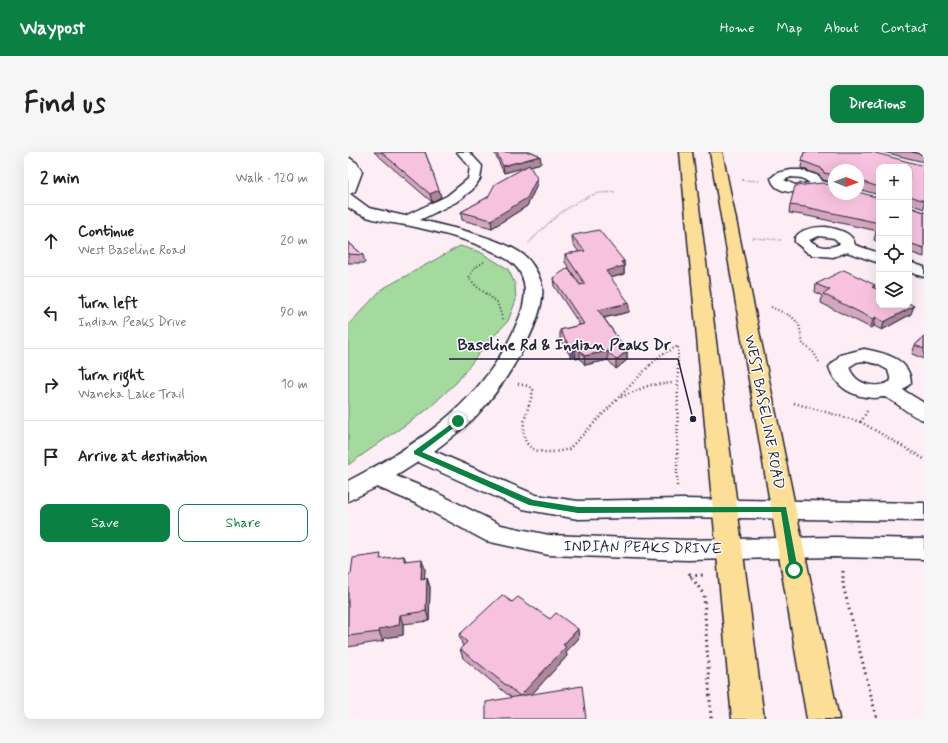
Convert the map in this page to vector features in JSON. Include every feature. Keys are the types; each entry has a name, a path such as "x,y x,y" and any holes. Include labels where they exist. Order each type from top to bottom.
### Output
{"main road":[{"path":"686,152 748,719"},
{"name":"WEST BASELINE ROAD","path":"716,152 823,719"}],"street":[{"path":"406,221 445,202 461,192 474,180 476,166 463,152"},
{"path":"348,161 354,166 356,173 348,192"},
{"path":"817,184 828,187"},
{"path":"348,198 352,204 362,210 379,216 406,221 490,244 522,262 533,280 534,296 527,320 514,349 496,381 458,421 417,453 377,477 348,492"},
{"path":"847,248 848,243 846,239 831,233 812,232 805,234 801,240 806,246 823,252 833,252 847,248 876,257"},
{"path":"912,268 924,272"},
{"path":"889,390 924,413"},
{"path":"417,453 532,503 578,510 784,509 857,512 924,512"},
{"name":"INDIAN PEAKS DRIVE","path":"377,477 424,497 495,534 549,545 687,550 835,547 924,549"}],"path":[{"path":"514,349 498,303 489,294 475,287 469,278 470,272 474,266 504,252 527,245 539,231 580,201 598,194 615,192"},
{"path":"751,238 801,240"},
{"path":"771,307 791,316 799,324 803,344 814,353 820,364"},
{"path":"496,381 528,386 533,390 532,400 526,419 524,436 531,448 539,452 555,454 569,449 620,398 648,366 661,355 678,346 677,491"},
{"path":"620,398 650,385 672,384"},
{"path":"794,403 861,422 924,459"},
{"path":"861,422 869,408"},
{"path":"843,568 843,585 877,719"},
{"path":"690,576 697,583 704,595 711,719"}],"green space":[{"path":"460,246 480,252 508,269 515,284 516,300 508,321 484,347 457,382 428,409 348,465 348,325 382,289"}],"building":[{"path":"381,152 425,152 439,190 430,194"},
{"path":"496,152 532,152 540,156 503,166"},
{"path":"804,152 872,152 924,166 924,201 912,197 912,164 876,164 876,186 864,182 864,164 828,164 828,174 824,173 821,168 802,161"},
{"path":"912,152 924,152 924,155"},
{"path":"529,165 537,178 527,198 491,220 461,212 488,197 495,184"},
{"path":"822,183 828,184 828,200 864,200 864,194 876,197 876,222 790,205 795,186"},
{"path":"912,208 924,212 924,248 912,244"},
{"path":"599,230 624,261 621,262 624,266 606,271 629,303 598,310 627,351 616,360 608,351 584,356 580,349 575,350 573,347 570,347 560,330 584,324 553,278 568,268 580,285 585,284 565,254 585,251 572,236"},
{"path":"348,242 363,255 348,254"},
{"path":"844,270 875,285 872,287 876,289 876,308 910,308 884,322 876,317 873,319 823,294 830,290 816,284"},
{"path":"924,337 924,349 915,345"},
{"path":"381,554 380,559 404,556 404,561 422,559 421,579 427,578 426,611 400,615 399,625 380,629 379,632 348,636 348,575 351,574 353,558"},
{"path":"502,595 512,602 518,597 550,619 556,613 578,629 563,645 566,647 520,696 460,649 467,642 459,635"},
{"path":"582,686 586,719 486,719 486,702"}],"place":[{"name":"Baseline Rd & Indian Peaks Dr","path":"693,419"}],"route":[{"path":"458,421 417,453 448,465 532,503 578,510 682,508 784,509 794,570"}]}
